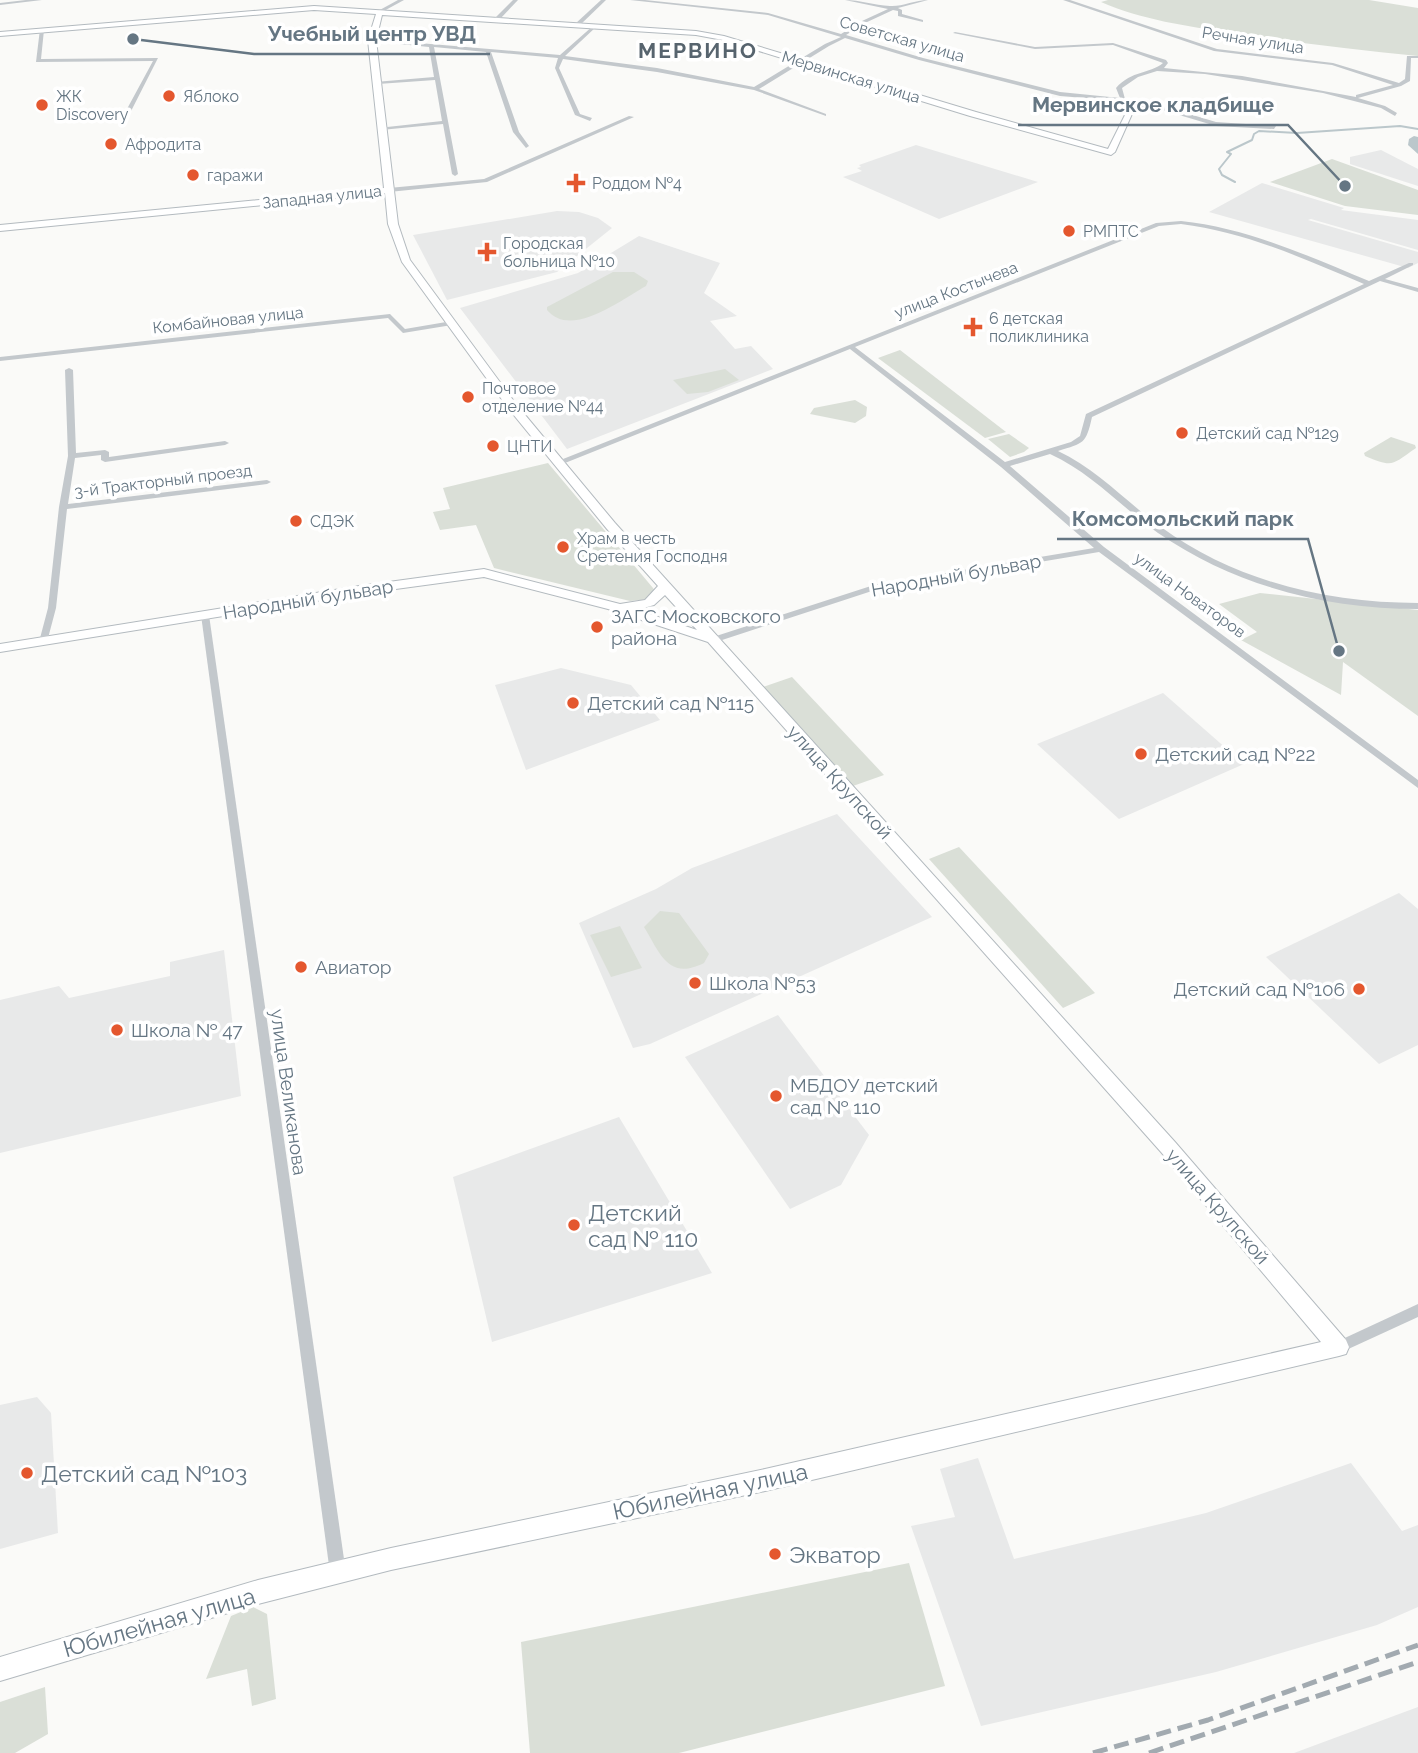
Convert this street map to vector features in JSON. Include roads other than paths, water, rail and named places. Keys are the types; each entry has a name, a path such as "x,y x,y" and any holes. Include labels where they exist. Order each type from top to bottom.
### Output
{"street":[{"path":"0,4 40,0"},
{"path":"402,0 380,11 372,40 561,57 657,70 684,77 713,79 755,89 824,115"},
{"path":"497,19 516,0"},
{"path":"592,0 602,0"},
{"path":"577,24 602,0"},
{"name":"Советская улица","path":"632,0 768,14 921,59 1060,94 1123,100"},
{"path":"847,0 900,10 900,15 920,21"},
{"path":"755,89 844,36 844,33 902,2 926,0"},
{"name":"Речная улица","path":"1065,0 1216,50 1333,64 1399,85"},
{"name":"Мервинская улица","path":"0,34 295,8 380,11 706,34 973,114 1111,152 1124,131 1133,107"},
{"path":"590,119 578,115 558,72 561,57 594,26"},
{"path":"42,30 38,61 156,59 124,120"},
{"path":"955,33 1035,48 1123,46 1166,63 1159,69 1123,84 1119,92 1123,100 1133,107 1149,104 1216,124 1274,127"},
{"name":"улица Крупской","path":"372,40 393,224 401,254 452,323 558,463 691,616 1168,1147 1339,1347"},
{"path":"431,45 455,174"},
{"path":"488,50 516,132 526,146"},
{"path":"1357,97 1408,80 1409,57 1418,57"},
{"path":"1159,69 1244,77 1357,97 1388,108 1395,114"},
{"path":"378,82 436,78"},
{"name":"Западная улица","path":"0,228 485,181 631,117"},
{"path":"381,128 444,122"},
{"name":"улица Костычева","path":"558,463 1169,222 1214,225 1368,282"},
{"path":"1004,465 1053,452 1084,437 1089,416 1410,264"},
{"path":"1379,279 1418,290"},
{"name":"Комбайновая улица","path":"0,359 390,316 403,331 452,323"},
{"name":"улица Новаторов","path":"850,346 1004,465 1101,549 1418,785"},
{"path":"43,642 52,608 63,507 72,456 69,370"},
{"path":"72,456 105,452 105,460 225,443"},
{"name":"улица Новаторов","path":"1053,452 1072,461 1161,531 1242,577 1315,596 1399,607 1418,606"},
{"name":"3-й Тракторный проезд","path":"63,507 267,482"},
{"name":"Народный бульвар","path":"0,649 484,573 614,606 713,640 874,588 1101,549"},
{"name":"Народный бульвар","path":"614,606 650,604 659,598 665,585"},
{"name":"улица Великанова","path":"205,615 338,1573"},
{"path":"675,625 691,623 691,616"},
{"name":"Юбилейная улица","path":"0,1669 245,1596 338,1573 526,1529 906,1449 1037,1415 1339,1347 1418,1310"}],"waterway":[{"path":"1235,182 1222,175 1219,169 1231,154 1227,152 1252,140 1254,134 1259,131 1297,133 1400,126 1418,129"},
{"path":"1418,140 1414,139 1413,145 1418,151"}],"railway":[{"path":"1093,1753 1208,1720 1418,1645"},
{"path":"1149,1753 1418,1662"}],"place":[{"name":"Учебный центр УВД","path":"133,39"},
{"name":"Яблоко","path":"169,96"},
{"name":"ЖК Discovery","path":"42,105"},
{"name":"Афродита","path":"111,144"},
{"name":"гаражи","path":"193,175"},
{"name":"Роддом №4","path":"576,183"},
{"name":"Мервинское кладбище","path":"1345,186"},
{"name":"РМПТС","path":"1069,231"},
{"name":"Городская больница №10","path":"487,252"},
{"name":"6 детская поликлиника","path":"973,327"},
{"name":"Почтовое отделение №44","path":"468,397"},
{"name":"Детский сад №129","path":"1182,433"},
{"name":"ЦНТИ","path":"493,446"},
{"name":"СДЭК","path":"296,521"},
{"name":"Храм в честь Сретения Господня","path":"563,547"},
{"name":"ЗАГС Московского района","path":"597,627"},
{"name":"Комсомольский парк","path":"1339,651"},
{"name":"Детский сад №115","path":"573,703"},
{"name":"Детский сад №22","path":"1141,754"},
{"name":"Авиатор","path":"301,967"},
{"name":"Школа №53","path":"695,983"},
{"name":"Детский сад №106","path":"1359,989"},
{"name":"Школа № 47","path":"117,1030"},
{"name":"МБДОУ детский сад № 110","path":"776,1096"},
{"name":"Детский сад № 110","path":"574,1225"},
{"name":"Детский сад №103","path":"27,1473"},
{"name":"Экватор","path":"775,1554"}],"district":[{"name":"МЕРВИНО","path":"698,50"}]}
